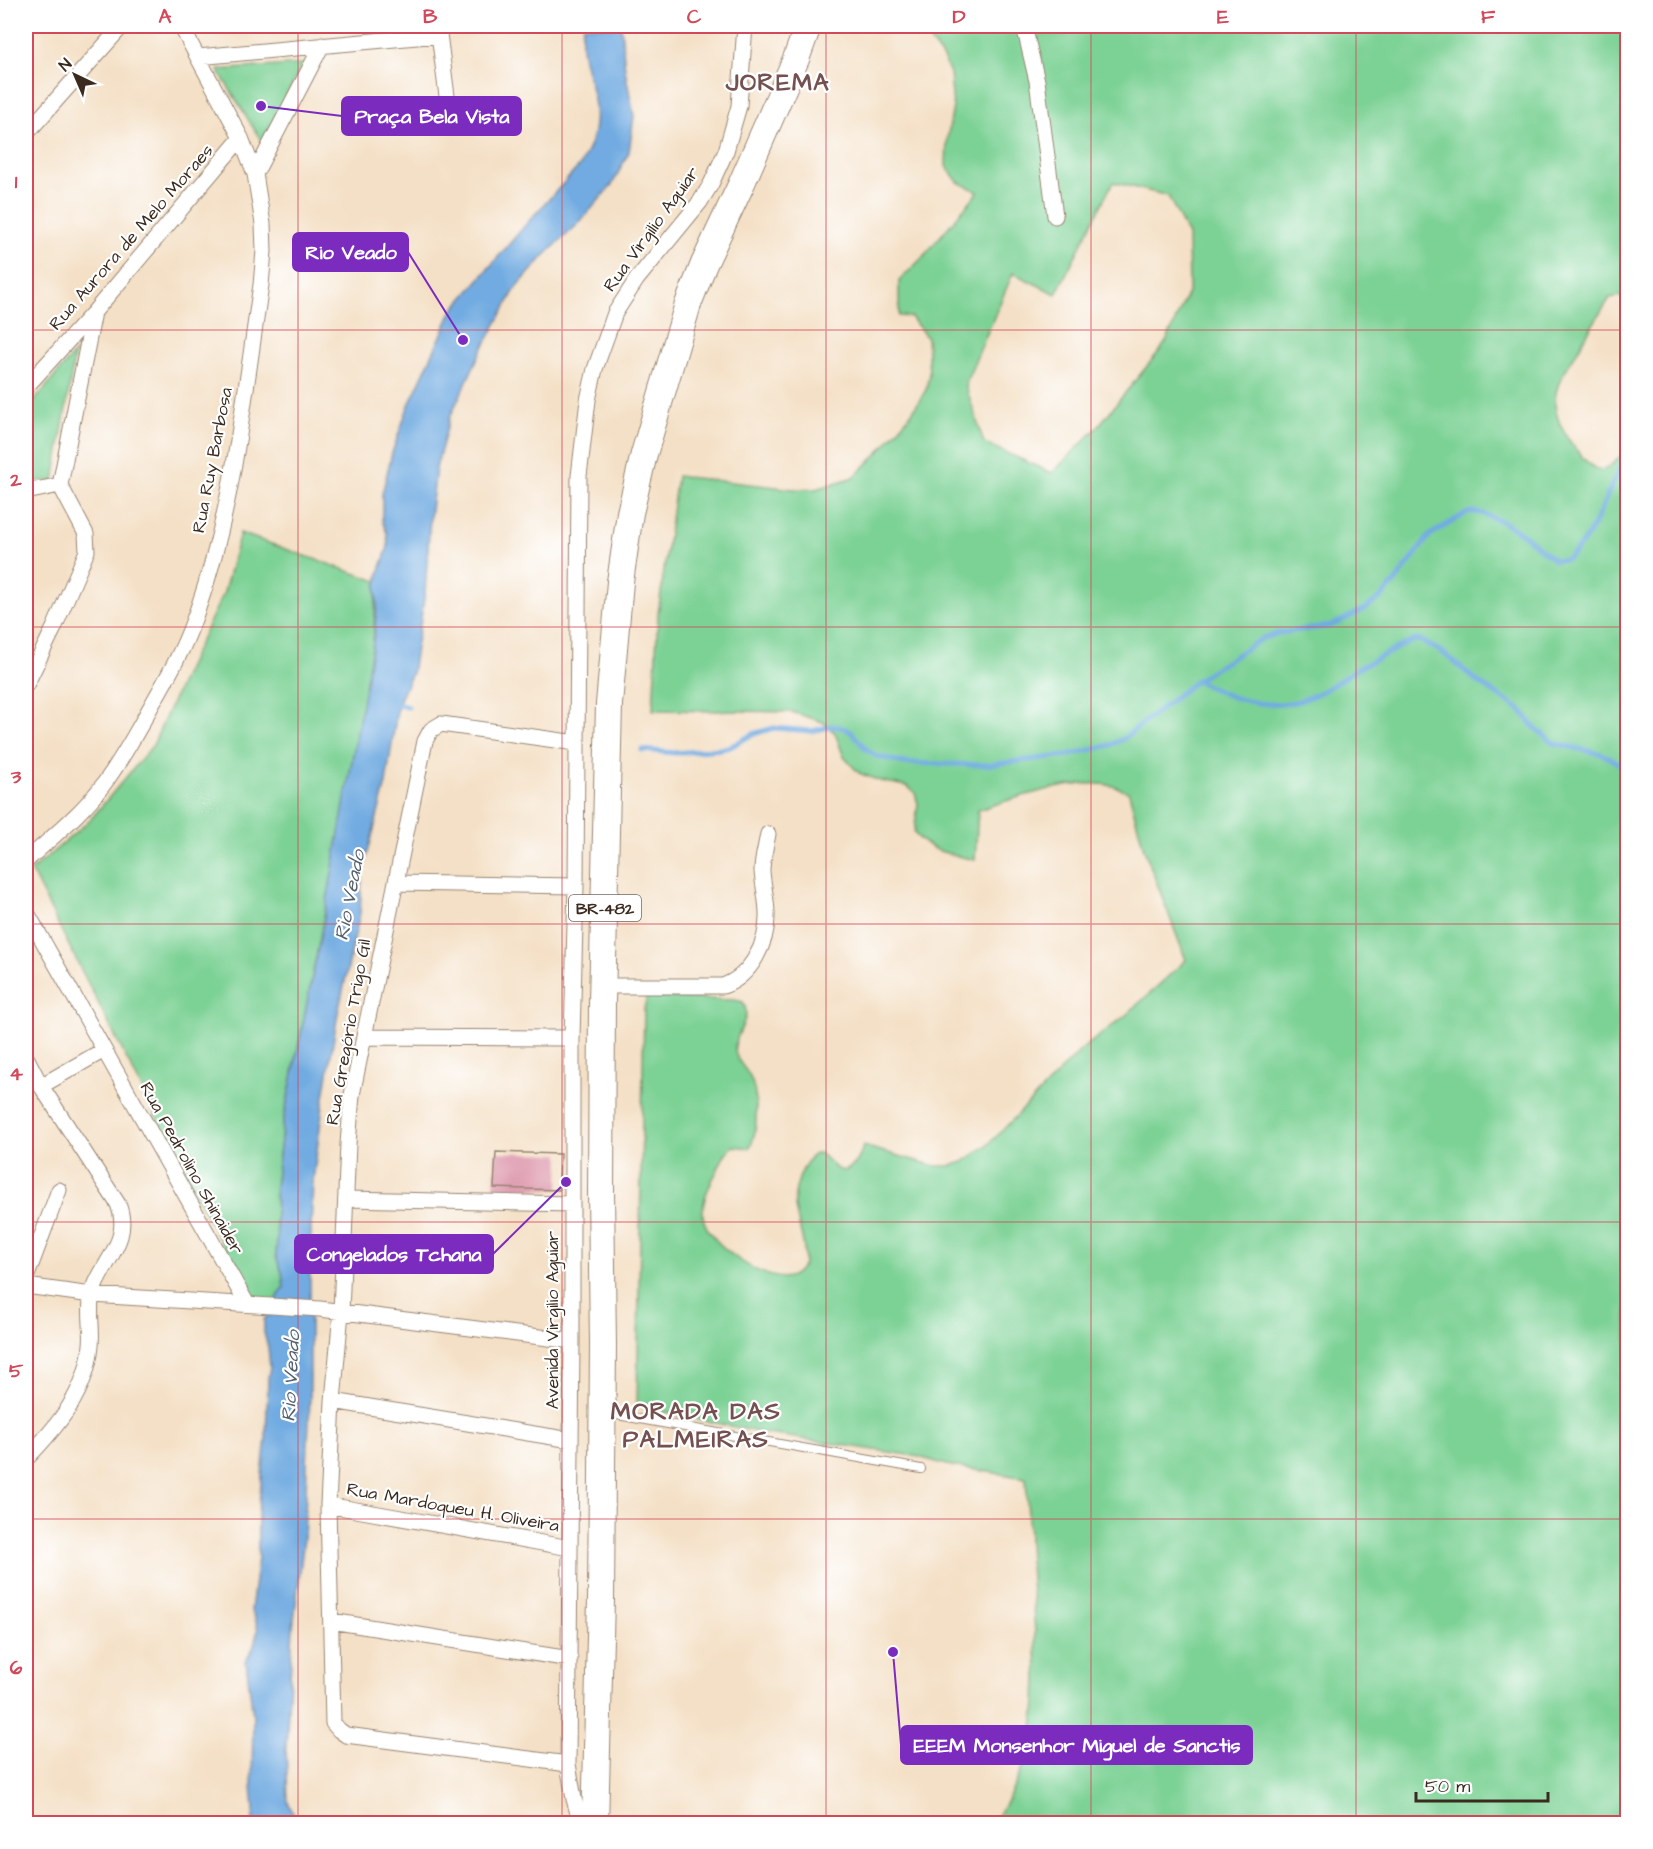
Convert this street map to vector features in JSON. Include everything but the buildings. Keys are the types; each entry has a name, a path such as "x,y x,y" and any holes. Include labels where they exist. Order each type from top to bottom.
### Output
{"highway":[{"name":"BR-482","path":"595,1824 601,1600 602,986 609,704 620,582 630,513 655,416 688,304 796,59 808,26"}],"street":[{"path":"26,134 122,26"},
{"name":"Rua Ruy Barbosa","path":"26,861 85,806 118,765 170,672 192,624 206,585 227,495 261,285 264,251 263,224 255,174 242,138 181,26"},
{"name":"Rua Virgilio Aguiar","path":"576,743 578,495 588,400 595,369 615,313 637,279 700,202 726,151 740,106 745,26"},
{"path":"1024,26 1040,102 1055,216"},
{"path":"198,57 322,45 439,30 449,112"},
{"path":"255,174 322,45"},
{"name":"Rua Aurora de Melo Moraes","path":"26,387 94,312 242,138"},
{"path":"26,685 54,628 87,550 86,534 60,485 94,312"},
{"path":"26,492 60,485"},
{"name":"Rua Gregório Trigo Gil","path":"568,1764 346,1735 339,1730 333,1723 328,1505 352,1095 424,741 431,730 441,724 576,743"},
{"name":"Avenida Virgilio Aguiar","path":"576,743 568,1764 581,1824"},
{"path":"602,986 723,986 742,976 752,964 766,931 767,914 762,869 768,834"},
{"path":"396,883 576,886"},
{"name":"Rua Pedrolino Shinaider","path":"26,911 248,1305"},
{"path":"364,1037 572,1038"},
{"path":"41,1086 104,1050"},
{"path":"26,1057 41,1086 107,1185 122,1213 122,1232 92,1295 91,1345 83,1380 60,1422 26,1459"},
{"path":"26,1278 59,1190"},
{"path":"346,1199 572,1204"},
{"path":"26,1286 92,1295 320,1309 572,1341"},
{"path":"333,1401 571,1440"},
{"name":"Rua Mardoqueu H. Oliveira","path":"328,1505 570,1548"},
{"path":"331,1621 570,1659"}],"lane":[{"path":"602,1412 921,1469"}],"green space":[{"path":"919,26 1627,26 1627,300 1619,296 1610,298 1563,374 1555,402 1556,413 1564,433 1591,466 1602,470 1607,468 1627,450 1627,1823 993,1823 1011,1793 1024,1764 1036,1706 1036,1646 1026,1478 951,1466 915,1456 762,1433 637,1406 644,1009 647,997 743,1002 746,1015 735,1051 752,1082 756,1101 756,1123 749,1148 733,1146 723,1158 706,1196 703,1208 704,1221 717,1241 740,1260 766,1274 789,1277 803,1266 804,1251 795,1199 801,1174 814,1155 820,1153 837,1169 844,1171 857,1162 863,1146 935,1166 950,1166 963,1162 990,1143 1082,1049 1125,1016 1186,960 1144,849 1129,793 1114,786 1076,785 1034,793 978,810 975,860 942,852 921,840 914,833 918,804 915,793 907,786 880,781 859,773 844,757 835,733 823,722 792,712 653,710 658,614 677,476 794,489 816,489 854,477 880,451 911,414 926,390 929,374 927,338 911,317 899,316 899,281 923,257 978,192 958,182 946,166 947,140 953,107 950,73 943,58","holes":["1113,182 1168,196 1188,235 1189,290 1161,349 1095,430 1052,473 984,443 966,387 967,380 1013,273 1056,294"]},
{"path":"303,64 262,142 218,70"},
{"path":"75,352 54,481 26,481 26,411"},
{"path":"240,533 377,581 373,642 365,695 283,1123 275,1189 276,1257 282,1272 284,1287 271,1309 257,1308 204,1211 31,871 90,820 153,745 224,592"}],"water":[{"path":"583,26 621,26 625,70 634,116 629,152 612,185 516,288 480,353 450,417 436,468 425,593 412,673 398,704 386,783 362,875 360,913 338,1013 313,1181 310,1254 310,1396 304,1538 293,1628 286,1746 288,1802 294,1815 302,1823 252,1823 254,1810 253,1716 246,1661 253,1648 258,1630 251,1610 258,1557 258,1512 266,1438 270,1367 264,1320 284,1287 282,1272 276,1257 275,1189 283,1123 324,918 373,642 377,607 376,588 388,547 387,533 382,521 382,494 392,453 408,407 453,310 581,164 588,150 594,129 595,111 582,51"}],"waterway":[{"path":"642,750 675,753 720,749 730,747 753,734 774,728 812,731 833,726 844,728 852,733 866,749 876,756 904,763 986,765 1069,755 1110,745 1123,739 1197,680 1263,638 1279,633 1331,626 1363,610 1378,600 1392,586 1430,535 1465,514 1481,513 1503,522 1521,533 1554,560 1567,559 1587,536 1628,456"},
{"path":"1197,680 1232,697 1257,703 1295,702 1319,693 1357,669 1403,645 1419,640 1442,652 1478,682 1522,711 1531,724 1553,743 1602,754 1628,768"},
{"path":"392,703 408,707"}],"place":[{"name":"Praça Bela Vista","path":"261,106"},
{"name":"Rio Veado","path":"463,340"},
{"name":"Congelados Tchana","path":"566,1182"},
{"name":"EEEM Monsenhor Miguel de Sanctis","path":"893,1652"}],"district":[{"name":"JOREMA","path":"778,82"},
{"name":"MORADA DAS PALMEIRAS","path":"696,1425"}]}
